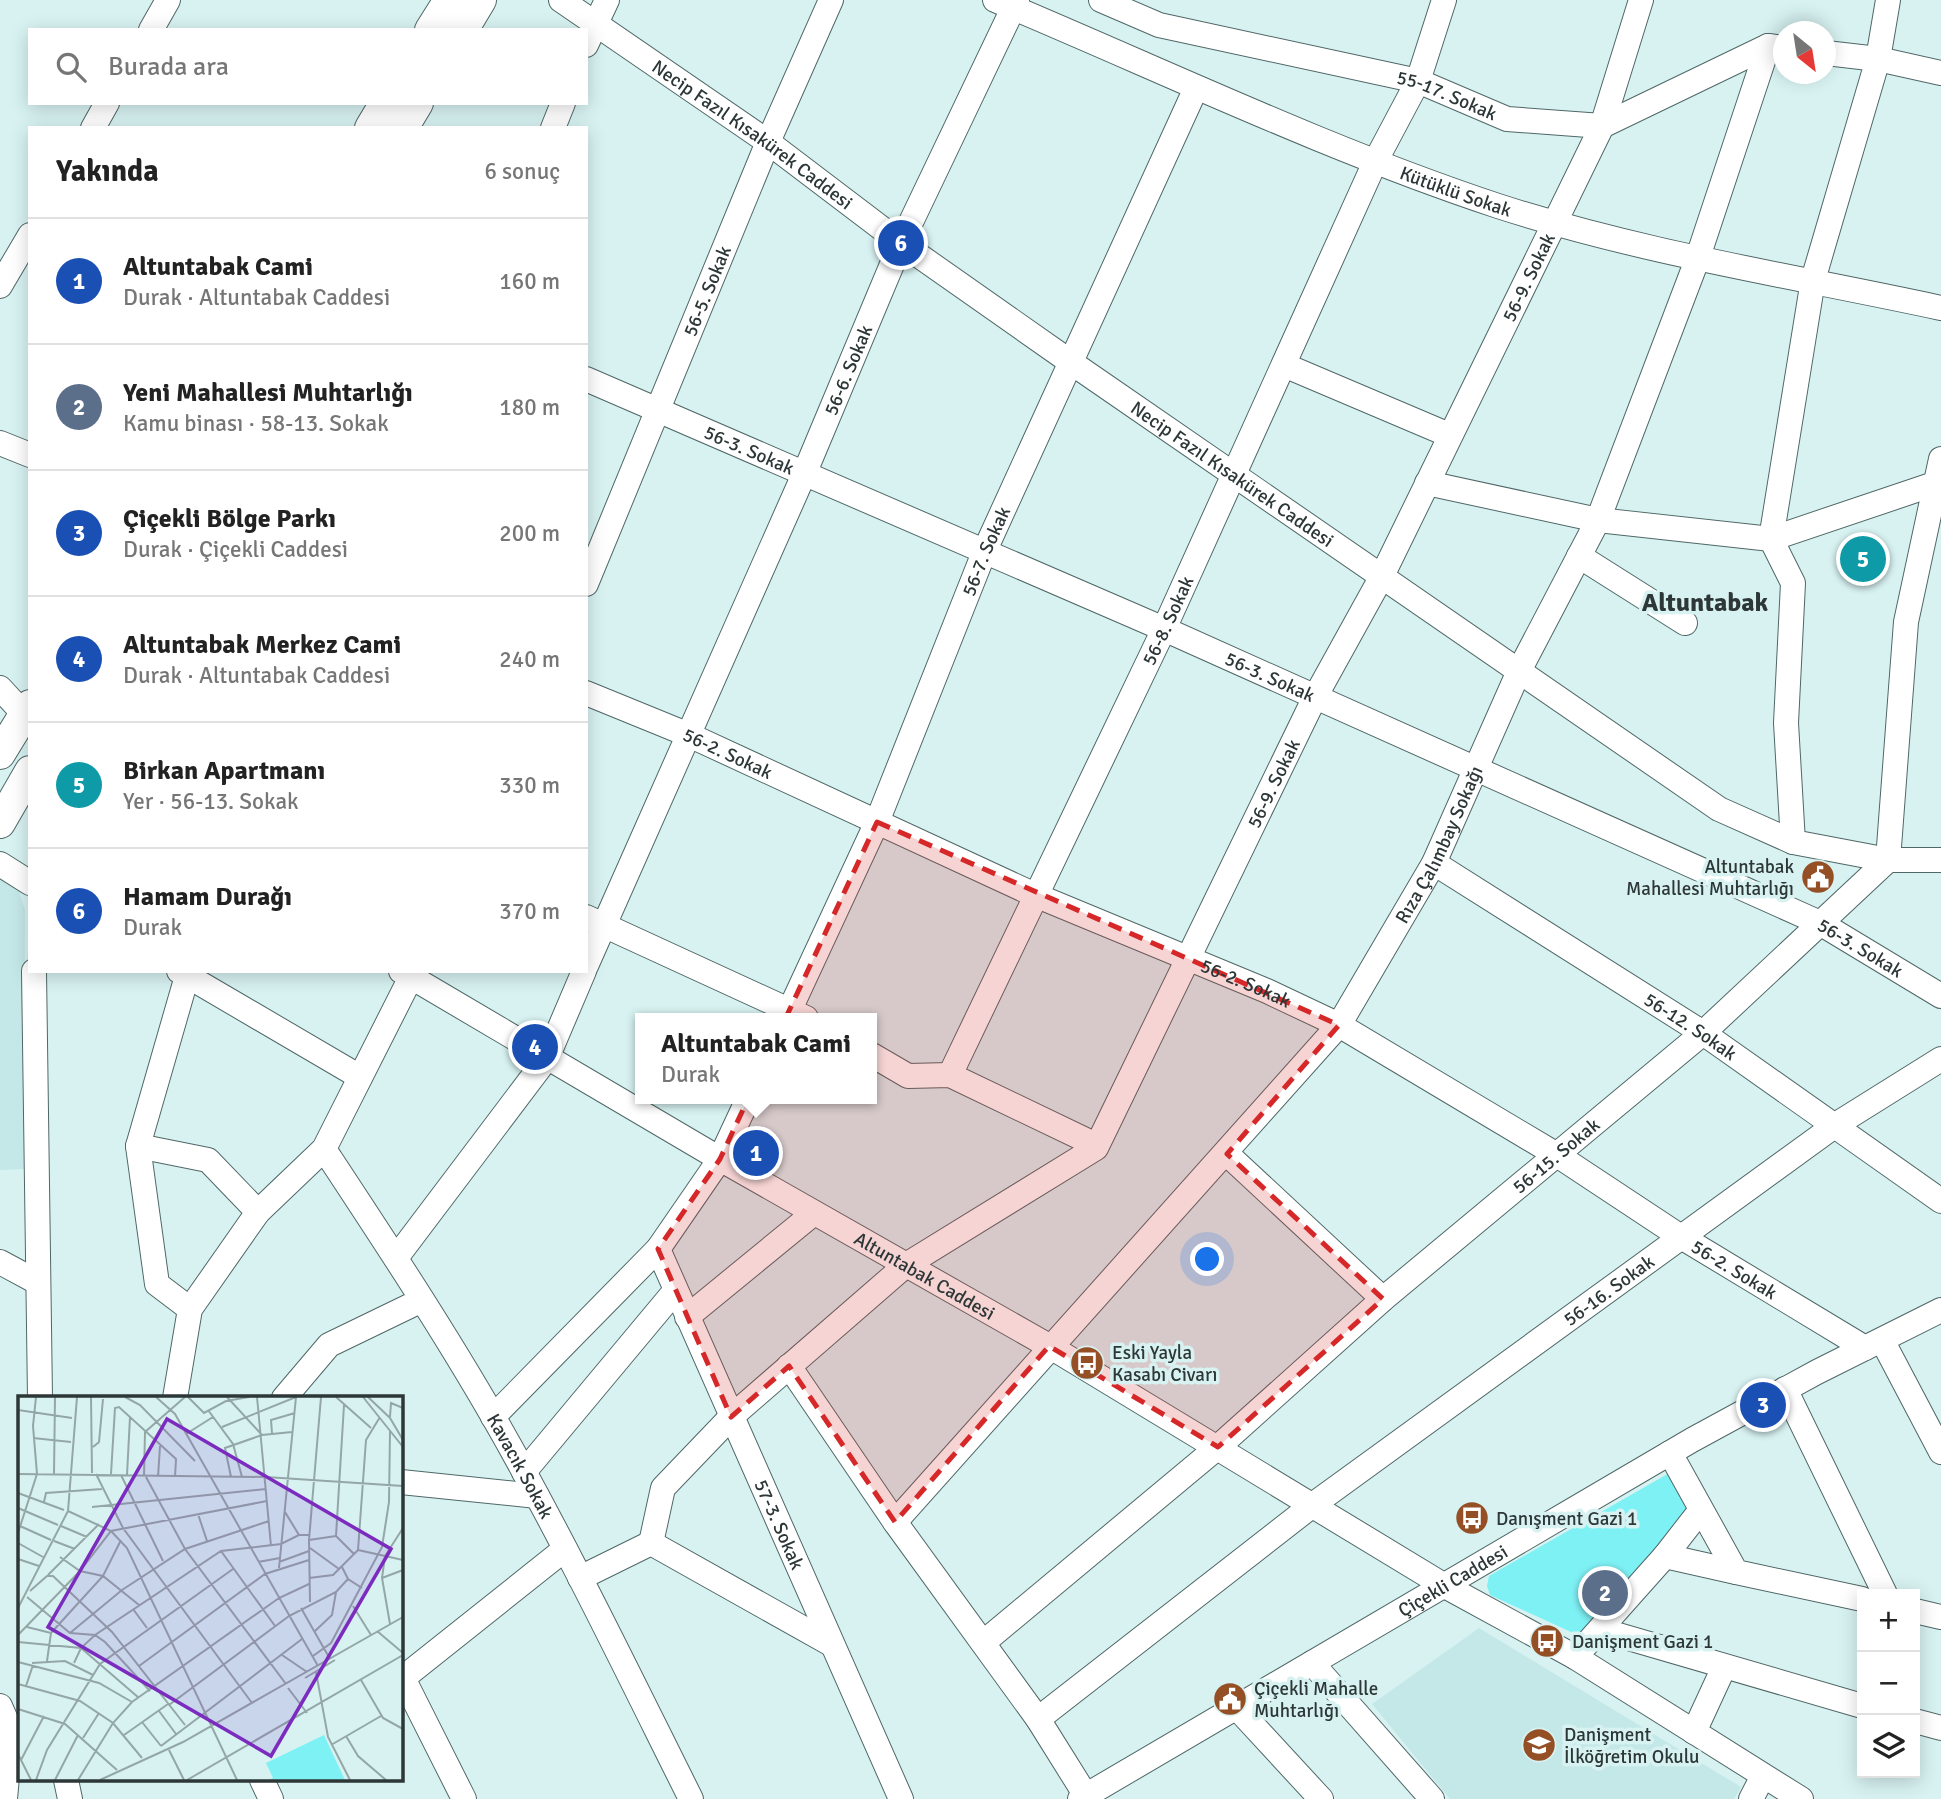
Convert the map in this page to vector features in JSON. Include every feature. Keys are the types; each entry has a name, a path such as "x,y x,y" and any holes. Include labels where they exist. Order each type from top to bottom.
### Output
{"main road":[{"path":"431,28 449,0"},
{"path":"464,28 481,0"},
{"path":"371,126 384,105"},
{"path":"404,126 417,105"},
{"path":"0,754 27,709"},
{"path":"0,823 28,774"}],"street":[{"path":"152,28 168,0"},
{"name":"Necip Fazıl Kısakürek Caddesi","path":"561,0 586,28"},
{"path":"591,34 607,0"},
{"name":"56-5. Sokak","path":"588,579 768,142 831,0"},
{"name":"55-17. Sokak","path":"1101,0 1159,25 1418,81 1507,119 1602,126 1773,48"},
{"name":"56-8. Sokak","path":"950,1075 1164,629 1376,162 1418,81 1444,0"},
{"name":"56-9. Sokak","path":"1096,1145 1314,699 1382,576 1602,126 1640,0"},
{"path":"1793,842 1786,723 1793,583 1771,539 1813,280 1878,59 1888,0"},
{"name":"Kütüklü Sokak","path":"1009,3 1196,88 1376,162 1554,223 1696,260 1813,280 1941,308"},
{"name":"56-6. Sokak","path":"588,956 595,921 689,735 901,243 1009,3"},
{"name":"Necip Fazıl Kısakürek Caddesi","path":"591,34 768,142 901,243 1069,361 1719,809 1793,842 1888,860 1941,860"},
{"path":"1836,53 1878,59 1941,73"},
{"name":"Rıza Çalımbay Sokağı","path":"895,1522 1049,1346 1227,1154 1339,1025 1434,863 1478,770 1519,671 1598,520 1773,55"},
{"name":"56-7. Sokak","path":"795,1013 877,822 985,550 1069,361 1196,88"},
{"path":"94,126 106,105"},
{"path":"554,126 562,105"},
{"path":"0,286 28,238"},
{"path":"1284,365 1449,435"},
{"name":"56-3. Sokak","path":"588,380 985,550 1820,923 1941,996"},
{"path":"0,443 28,454"},
{"path":"1888,860 1906,622 1938,484 1941,459"},
{"path":"1427,483 1598,520 1771,539 1938,484"},
{"path":"1579,556 1685,622"},
{"path":"0,688 27,709"},
{"name":"56-2. Sokak","path":"588,694 689,735 1035,895 1186,957 1339,1025 1557,1155 1682,1237 1873,1344"},
{"name":"56-15. Sokak","path":"984,1642 1218,1447 1383,1299 1703,1033 1888,860"},
{"name":"56-12. Sokak","path":"1434,863 1703,1033 1837,1124 1941,1201"},
{"path":"0,864 28,882"},
{"path":"595,921 790,1013"},
{"path":"34,973 40,1396"},
{"path":"174,1396 190,1309 257,1212 324,1149 409,973"},
{"name":"Altuntabak Caddesi","path":"409,973 547,1058 720,1159 1049,1346 1314,1504 1445,1586 1575,1657 1801,1799"},
{"path":"396,1258 547,1058 583,973"},
{"path":"190,1309 158,1284 138,1146 183,974 360,1077"},
{"path":"877,1058 908,1076 950,1075 1096,1145"},
{"name":"56-16. Sokak","path":"1038,1719 1314,1504 1837,1124 1941,1059"},
{"path":"493,1417 658,1249 720,1159 746,1104"},
{"path":"651,1543 663,1488 731,1417 906,1265 1096,1145"},
{"path":"138,1146 208,1160 257,1212"},
{"name":"Kavacık Sokak","path":"324,1149 396,1258 493,1417 565,1549 691,1799"},
{"path":"1227,1154 1383,1299"},
{"path":"687,1317 814,1213"},
{"name":"57-3. Sokak","path":"658,1249 901,1799"},
{"path":"0,1262 37,1282"},
{"path":"524,1472 676,1290"},
{"path":"286,1396 328,1345 422,1300"},
{"name":"Çiçekli Caddesi","path":"1085,1798 1670,1453 1785,1389 1941,1310"},
{"path":"1873,1344 1941,1452"},
{"path":"789,1366 895,1522 1038,1719 1085,1798"},
{"path":"1785,1389 1883,1589"},
{"path":"1670,1453 1736,1572"},
{"path":"402,1482 537,1496"},
{"path":"1575,1657 1665,1556 1700,1511"},
{"path":"580,1578 651,1543"},
{"path":"651,1543 831,1644"},
{"path":"464,1799 402,1678 565,1549"},
{"path":"1665,1556 1857,1598"},
{"path":"1920,1612 1941,1617"},
{"path":"1601,1630 1857,1705"},
{"path":"1312,1662 1432,1799"},
{"path":"1694,1732 1724,1667"},
{"path":"0,1706 10,1732 5,1799"},
{"path":"1237,1708 1321,1799"},
{"path":"1920,1722 1941,1728"},
{"path":"1751,1799 1763,1776"},
{"path":"263,1782 271,1799"}],"highlighted area":[{"path":"877,822 1339,1025 1227,1154 1383,1299 1218,1447 1049,1346 895,1522 789,1366 731,1417 658,1249 720,1159"}],"shaded area":[{"path":"0,874 18,888 25,910 24,1169 0,1170"},
{"path":"1671,1472 1690,1517 1582,1637 1490,1595 1487,1586 1489,1576"},
{"name":"Danişment İlköğretim Okulu","path":"1479,1628 1741,1787 1734,1799 1450,1799 1372,1704"}],"place":[{"name":"Hamam Durağı","path":"901,243"},
{"name":"Birkan Apartmanı","path":"1863,559"},
{"name":"Altuntabak Mahallesi Muhtarlığı","path":"1818,877"},
{"name":"Altuntabak Merkez Cami","path":"535,1047"},
{"name":"Altuntabak Cami","path":"756,1153"},
{"name":"Eski Yayla Kasabı Civarı","path":"1087,1363"},
{"name":"Çiçekli Bölge Parkı","path":"1763,1405"},
{"name":"Danışment Gazi 1","path":"1472,1518"},
{"name":"Yeni Mahallesi Muhtarlığı","path":"1605,1593"},
{"name":"Danişment Gazi 1","path":"1547,1641"},
{"name":"Çiçekli Mahalle Muhtarlığı","path":"1230,1699"},
{"name":"Danişment İlköğretim Okulu","path":"1539,1745"}],"district":[{"name":"Altuntabak","path":"1705,602"}]}
